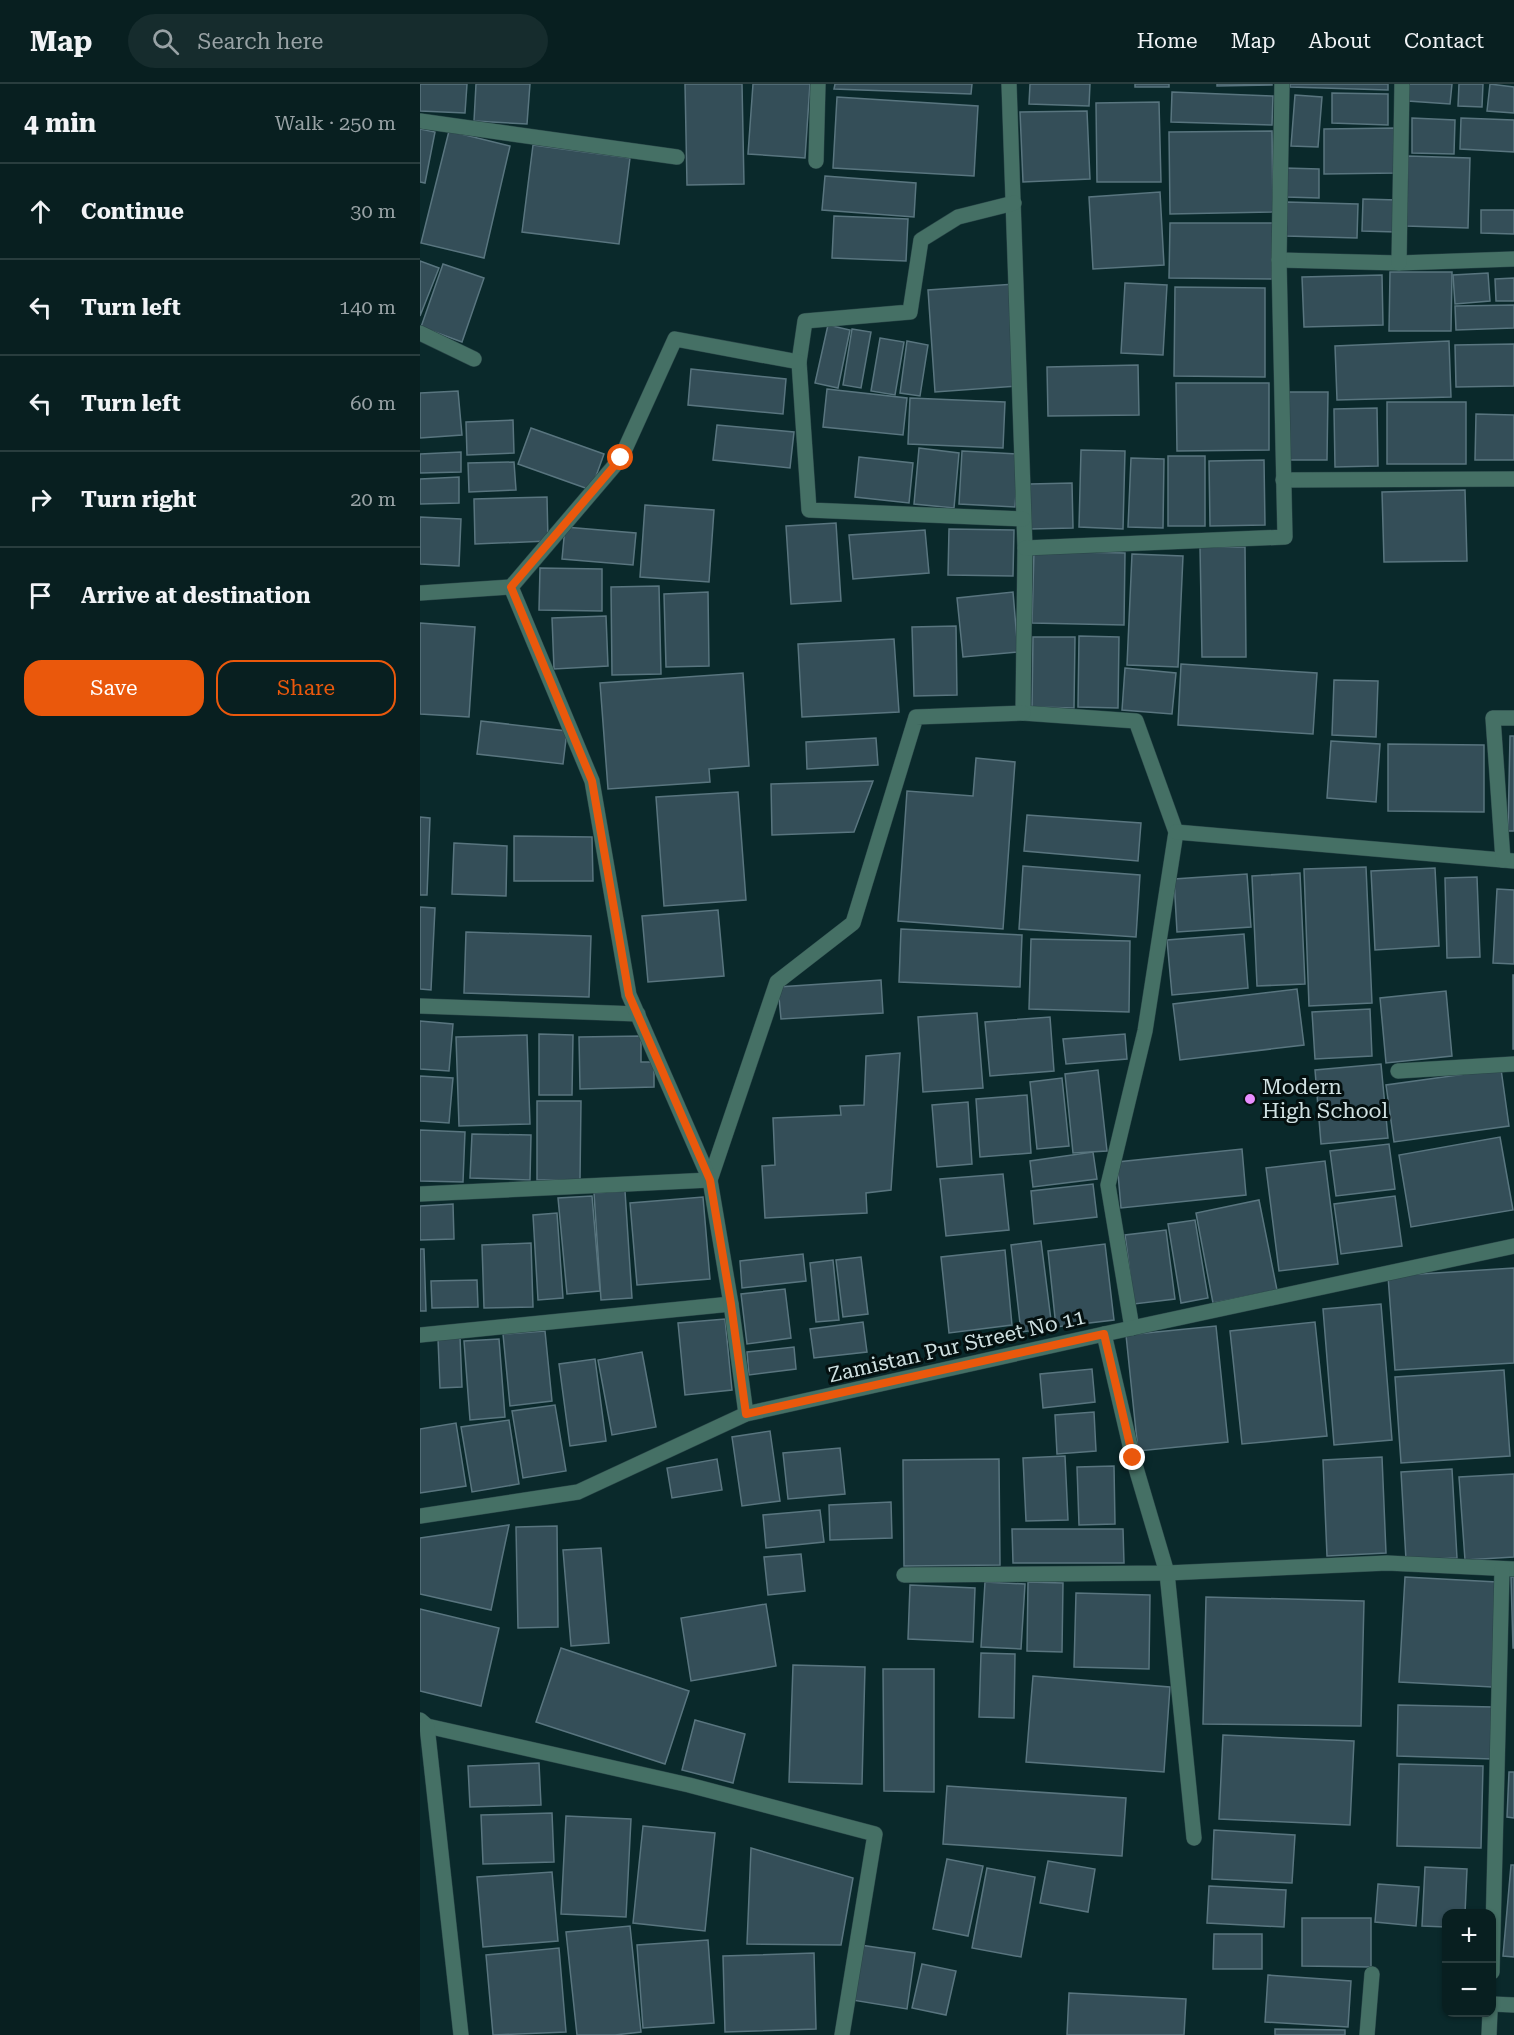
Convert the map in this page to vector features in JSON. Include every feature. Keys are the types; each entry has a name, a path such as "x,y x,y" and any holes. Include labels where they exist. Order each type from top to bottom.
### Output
{"street":[{"path":"816,161 818,84"},
{"path":"1009,84 1024,548 1023,713"},
{"path":"1024,548 1285,537 1279,260 1282,84"},
{"path":"1399,263 1402,84"},
{"path":"420,121 676,157"},
{"path":"1014,203 958,217 921,240 910,312 805,321 799,362 809,510 1023,519"},
{"path":"1279,260 1399,263 1514,259"},
{"path":"420,333 474,359"},
{"path":"420,593 511,587 621,458 675,339 799,362"},
{"path":"1283,480 1514,478"},
{"path":"511,587 592,781 629,995 710,1180 731,1304 746,1414"},
{"path":"710,1180 777,982 853,923 916,717 1023,713 1136,721 1176,832 1145,1031 1108,1185 1132,1328"},
{"path":"1176,832 1508,861 1493,718 1514,718"},
{"path":"420,1006 638,1014"},
{"path":"1398,1071 1514,1064"},
{"path":"420,1194 710,1180"},
{"name":"Zamistan Pur Street No 11","path":"420,1516 578,1492 746,1414 1514,1246"},
{"path":"420,1335 731,1304"},
{"path":"1104,1334 1133,1458 1167,1573 1194,1838"},
{"path":"904,1575 1167,1573 1387,1563 1508,1569 1491,1963"},
{"path":"461,2035 423,1723 689,1785 875,1834 842,2035"},
{"path":"1367,2035 1372,1974"},
{"path":"1496,2004 1514,2005"},
{"path":"1489,2035 1490,2017"}],"building":[{"path":"420,84 467,84 465,113 420,111"},
{"path":"476,84 530,84 527,124 474,121"},
{"path":"685,84 742,84 744,184 687,185"},
{"path":"753,84 810,84 805,158 748,154"},
{"path":"835,84 972,84 971,94 834,89"},
{"path":"1030,84 1090,84 1089,106 1029,104"},
{"path":"1135,84 1169,84 1169,87 1135,87"},
{"path":"1217,84 1272,84 1272,85 1217,86"},
{"path":"1290,84 1388,84 1388,90 1290,87"},
{"path":"1409,84 1452,84 1450,104 1408,101"},
{"path":"1459,84 1483,84 1482,107 1458,106"},
{"path":"1490,84 1514,87 1514,113 1487,111"},
{"path":"1172,92 1273,96 1272,125 1171,122"},
{"path":"1332,93 1388,94 1388,125 1332,123"},
{"path":"1295,95 1322,97 1318,147 1291,146"},
{"path":"837,97 978,106 974,176 833,168"},
{"path":"1159,102 1161,182 1097,182 1096,103"},
{"path":"1087,111 1090,179 1023,182 1020,112"},
{"path":"1412,118 1455,120 1454,154 1412,153"},
{"path":"1461,118 1514,120 1514,152 1460,149"},
{"path":"1395,128 1396,173 1324,174 1324,129"},
{"path":"420,129 435,132 425,183 420,182"},
{"path":"449,131 510,146 484,258 421,243"},
{"path":"1272,131 1273,212 1170,214 1169,132"},
{"path":"533,145 630,158 619,244 522,232"},
{"path":"1408,156 1470,158 1468,228 1406,226"},
{"path":"1285,168 1319,169 1319,198 1286,197"},
{"path":"825,176 916,183 914,217 822,210"},
{"path":"1160,192 1164,265 1093,269 1089,197"},
{"path":"1363,199 1397,200 1396,232 1362,231"},
{"path":"1287,202 1358,204 1357,238 1286,236"},
{"path":"1481,210 1514,210 1514,234 1481,233"},
{"path":"834,216 908,219 906,261 832,258"},
{"path":"1170,223 1273,223 1272,279 1169,278"},
{"path":"420,261 439,268 420,316"},
{"path":"443,264 484,278 462,342 421,327"},
{"path":"1390,272 1452,272 1451,331 1389,331"},
{"path":"1488,273 1490,301 1455,304 1453,275"},
{"path":"1382,275 1383,325 1304,327 1302,277"},
{"path":"1514,278 1514,301 1496,301 1495,279"},
{"path":"1125,283 1167,285 1163,355 1121,353"},
{"path":"1015,284 1018,386 935,392 928,290"},
{"path":"1175,287 1265,288 1265,377 1174,376"},
{"path":"1514,305 1514,328 1456,330 1455,306"},
{"path":"828,325 850,330 838,388 815,383"},
{"path":"852,329 871,332 861,388 843,385"},
{"path":"880,338 904,342 895,395 871,391"},
{"path":"907,341 928,345 920,396 900,393"},
{"path":"1449,341 1451,397 1337,400 1335,346"},
{"path":"1514,344 1514,386 1456,387 1455,345"},
{"path":"1138,365 1139,415 1048,416 1047,367"},
{"path":"691,369 786,379 783,414 688,405"},
{"path":"1176,383 1269,383 1269,450 1177,451"},
{"path":"827,389 907,398 903,435 823,427"},
{"path":"458,391 462,435 420,438 420,393"},
{"path":"1289,392 1328,392 1327,460 1289,460"},
{"path":"910,398 1005,402 1003,448 908,444"},
{"path":"1387,402 1466,402 1466,464 1387,464"},
{"path":"1377,408 1378,466 1335,467 1334,409"},
{"path":"1476,414 1514,415 1514,460 1475,460"},
{"path":"513,420 514,453 467,455 466,422"},
{"path":"717,425 794,432 790,468 713,460"},
{"path":"531,428 604,454 591,490 518,464"},
{"path":"919,448 959,453 954,508 914,504"},
{"path":"1081,450 1125,451 1123,529 1079,527"},
{"path":"962,451 1019,454 1015,507 959,504"},
{"path":"461,452 461,472 420,473 420,454"},
{"path":"1168,456 1205,456 1205,526 1168,526"},
{"path":"859,457 913,463 909,503 855,497"},
{"path":"1131,458 1164,459 1163,528 1128,527"},
{"path":"1264,460 1265,525 1210,526 1209,461"},
{"path":"514,462 516,490 469,492 468,463"},
{"path":"459,477 459,503 420,504 420,479"},
{"path":"1072,483 1073,528 1030,529 1030,484"},
{"path":"1465,490 1467,561 1384,562 1382,492"},
{"path":"547,497 548,541 475,544 474,499"},
{"path":"645,505 714,510 709,582 640,577"},
{"path":"420,517 461,519 459,566 420,564"},
{"path":"836,523 841,601 791,604 786,526"},
{"path":"565,527 636,533 633,565 562,559"},
{"path":"949,529 1014,530 1013,576 948,575"},
{"path":"925,530 929,573 853,579 849,535"},
{"path":"1200,547 1245,547 1246,657 1202,657"},
{"path":"1034,551 1125,553 1124,625 1032,623"},
{"path":"1132,554 1183,556 1178,667 1127,665"},
{"path":"540,568 602,569 602,611 539,610"},
{"path":"659,586 661,674 612,675 611,587"},
{"path":"708,592 709,666 666,667 664,594"},
{"path":"1013,592 1018,652 963,657 957,598"},
{"path":"606,616 608,666 554,669 552,618"},
{"path":"420,623 475,627 469,717 420,714"},
{"path":"956,626 957,695 914,696 912,627"},
{"path":"1079,636 1119,637 1118,708 1078,707"},
{"path":"1033,637 1075,637 1074,708 1032,707"},
{"path":"894,639 899,712 802,717 798,644"},
{"path":"1181,664 1317,673 1313,734 1178,725"},
{"path":"1125,668 1176,673 1172,714 1122,710"},
{"path":"743,673 749,766 709,769 710,782 608,789 600,683"},
{"path":"1334,680 1378,681 1376,737 1332,735"},
{"path":"481,721 567,731 563,764 477,754"},
{"path":"1510,736 1514,736 1514,831 1508,831"},
{"path":"876,738 878,765 807,769 806,742"},
{"path":"1331,741 1380,744 1376,802 1327,798"},
{"path":"1388,744 1484,745 1484,812 1388,811"},
{"path":"976,758 1015,762 1003,929 898,921 907,791 973,796"},
{"path":"873,781 854,832 772,835 771,784"},
{"path":"738,792 746,900 664,906 656,797"},
{"path":"1027,815 1141,823 1138,861 1024,851"},
{"path":"420,817 430,818 427,895 420,895"},
{"path":"514,836 592,837 593,881 514,881"},
{"path":"454,843 507,846 506,896 452,894"},
{"path":"1023,866 1140,875 1136,937 1019,929"},
{"path":"1366,867 1372,1003 1309,1006 1304,869"},
{"path":"1435,868 1439,946 1375,950 1371,871"},
{"path":"1300,873 1305,984 1257,986 1252,876"},
{"path":"1247,874 1251,927 1177,932 1174,879"},
{"path":"1477,877 1480,957 1447,958 1445,878"},
{"path":"1497,889 1514,890 1514,964 1493,963"},
{"path":"420,907 435,908 431,990 420,989"},
{"path":"718,910 724,976 648,982 642,916"},
{"path":"901,929 1022,935 1020,987 899,982"},
{"path":"466,932 591,936 589,997 464,993"},
{"path":"1244,934 1248,988 1172,995 1167,940"},
{"path":"1031,939 1130,941 1129,1012 1029,1009"},
{"path":"1514,975 1514,1049 1513,1049"},
{"path":"881,980 883,1013 781,1019 778,987"},
{"path":"1297,989 1304,1045 1180,1060 1173,1004"},
{"path":"1446,991 1452,1056 1386,1063 1380,998"},
{"path":"1370,1009 1372,1056 1315,1059 1312,1012"},
{"path":"977,1013 983,1088 923,1092 918,1017"},
{"path":"1050,1017 1054,1071 990,1076 985,1022"},
{"path":"420,1021 453,1024 449,1071 420,1069"},
{"path":"539,1034 573,1035 572,1095 539,1095"},
{"path":"1125,1034 1127,1059 1066,1064 1063,1039"},
{"path":"527,1035 530,1124 459,1126 456,1037"},
{"path":"641,1036 641,1062 654,1062 654,1087 580,1089 579,1037"},
{"path":"900,1053 891,1190 866,1193 867,1213 765,1218 762,1166 775,1165 773,1118 841,1115 840,1106 864,1105 866,1056"},
{"path":"1381,1064 1388,1138 1321,1144 1315,1070"},
{"path":"1501,1069 1509,1126 1394,1142 1386,1085"},
{"path":"1098,1070 1107,1151 1073,1153 1065,1074"},
{"path":"420,1076 453,1078 449,1123 420,1121"},
{"path":"1062,1078 1069,1146 1037,1149 1030,1082"},
{"path":"1027,1095 1031,1153 980,1157 976,1099"},
{"path":"537,1101 581,1101 580,1180 537,1180"},
{"path":"968,1102 972,1164 937,1167 932,1105"},
{"path":"420,1130 465,1132 463,1182 420,1181"},
{"path":"472,1134 531,1135 530,1180 470,1178"},
{"path":"1500,1137 1513,1210 1411,1227 1399,1155"},
{"path":"1389,1144 1395,1189 1336,1196 1330,1151"},
{"path":"1242,1149 1246,1195 1121,1208 1117,1162"},
{"path":"1093,1152 1097,1179 1033,1187 1030,1161"},
{"path":"1325,1161 1338,1264 1279,1271 1266,1168"},
{"path":"1003,1174 1009,1230 946,1236 940,1179"},
{"path":"1093,1184 1097,1217 1034,1224 1031,1191"},
{"path":"625,1191 632,1298 601,1300 594,1193"},
{"path":"592,1196 600,1291 567,1294 558,1198"},
{"path":"1395,1196 1402,1246 1341,1254 1334,1204"},
{"path":"703,1197 710,1279 637,1285 630,1203"},
{"path":"1259,1200 1277,1290 1213,1303 1196,1213"},
{"path":"453,1204 454,1239 420,1240 420,1206"},
{"path":"557,1213 563,1298 538,1300 533,1215"},
{"path":"1195,1220 1208,1298 1181,1303 1168,1224"},
{"path":"1166,1230 1175,1299 1134,1304 1125,1235"},
{"path":"1041,1241 1052,1328 1021,1332 1011,1245"},
{"path":"531,1243 533,1307 484,1308 482,1245"},
{"path":"1105,1244 1114,1320 1056,1327 1048,1251"},
{"path":"420,1249 424,1249 426,1311 420,1311"},
{"path":"1005,1250 1012,1325 949,1333 941,1257"},
{"path":"803,1254 806,1281 742,1288 740,1261"},
{"path":"861,1257 868,1314 843,1317 836,1260"},
{"path":"833,1260 839,1320 816,1322 810,1263"},
{"path":"1514,1268 1514,1363 1395,1370 1388,1276"},
{"path":"477,1280 478,1307 432,1308 431,1281"},
{"path":"785,1289 791,1338 747,1344 741,1294"},
{"path":"1381,1304 1392,1440 1334,1445 1323,1309"},
{"path":"725,1319 732,1390 685,1395 678,1323"},
{"path":"863,1322 867,1352 814,1358 810,1329"},
{"path":"1315,1322 1327,1436 1242,1444 1230,1331"},
{"path":"1216,1326 1228,1442 1138,1451 1126,1335"},
{"path":"545,1331 552,1401 510,1406 503,1334"},
{"path":"460,1337 462,1387 440,1388 438,1339"},
{"path":"499,1339 505,1417 470,1420 464,1341"},
{"path":"794,1347 796,1369 749,1375 747,1352"},
{"path":"642,1352 656,1427 612,1435 598,1360"},
{"path":"595,1359 606,1441 570,1446 559,1364"},
{"path":"1092,1369 1095,1402 1043,1408 1040,1374"},
{"path":"1504,1370 1510,1456 1401,1463 1395,1377"},
{"path":"555,1405 566,1471 523,1478 512,1411"},
{"path":"1094,1412 1096,1451 1057,1454 1055,1415"},
{"path":"509,1420 519,1484 472,1492 461,1427"},
{"path":"456,1423 466,1486 420,1493 420,1429"},
{"path":"770,1431 780,1501 742,1506 732,1437"},
{"path":"840,1448 845,1494 788,1499 783,1453"},
{"path":"1065,1456 1068,1520 1026,1521 1023,1458"},
{"path":"1382,1457 1386,1553 1327,1556 1323,1460"},
{"path":"717,1459 722,1490 672,1498 667,1468"},
{"path":"999,1459 1000,1565 904,1566 903,1460"},
{"path":"1114,1466 1115,1524 1079,1525 1077,1467"},
{"path":"1452,1469 1457,1558 1406,1560 1401,1472"},
{"path":"1514,1474 1514,1557 1465,1560 1459,1477"},
{"path":"891,1502 892,1538 830,1540 829,1505"},
{"path":"820,1510 824,1542 766,1548 763,1515"},
{"path":"509,1525 491,1610 420,1594 420,1538"},
{"path":"557,1526 558,1627 518,1628 516,1527"},
{"path":"1012,1529 1123,1529 1124,1563 1013,1563"},
{"path":"601,1548 609,1643 571,1646 563,1550"},
{"path":"801,1554 805,1591 768,1595 764,1557"},
{"path":"1405,1577 1497,1582 1492,1687 1399,1682"},
{"path":"1511,1577 1514,1577 1514,1648 1513,1648"},
{"path":"985,1582 1025,1584 1021,1649 981,1647"},
{"path":"1028,1582 1063,1583 1062,1652 1027,1651"},
{"path":"910,1585 975,1588 973,1642 908,1639"},
{"path":"1076,1593 1150,1595 1149,1669 1074,1667"},
{"path":"1206,1597 1364,1601 1361,1726 1203,1724"},
{"path":"766,1604 776,1666 691,1681 681,1618"},
{"path":"420,1609 499,1628 481,1706 420,1691"},
{"path":"561,1648 689,1691 665,1764 536,1722"},
{"path":"981,1653 1015,1654 1014,1718 979,1717"},
{"path":"793,1665 865,1667 862,1784 789,1782"},
{"path":"883,1669 934,1669 934,1792 884,1791"},
{"path":"1033,1676 1170,1687 1164,1772 1026,1762"},
{"path":"1398,1705 1494,1707 1492,1759 1397,1756"},
{"path":"695,1720 745,1734 733,1783 682,1770"},
{"path":"1223,1735 1354,1741 1350,1825 1219,1819"},
{"path":"539,1763 541,1805 470,1807 468,1766"},
{"path":"1399,1764 1483,1766 1481,1848 1397,1846"},
{"path":"1509,1772 1514,1772 1514,1818 1507,1817"},
{"path":"947,1786 1126,1798 1122,1856 943,1844"},
{"path":"552,1813 554,1862 483,1864 481,1815"},
{"path":"566,1816 631,1819 626,1917 561,1914"},
{"path":"643,1826 715,1833 705,1931 633,1923"},
{"path":"1214,1830 1295,1835 1292,1883 1212,1879"},
{"path":"751,1848 853,1878 841,1945 747,1944"},
{"path":"947,1859 983,1866 968,1936 933,1929"},
{"path":"1048,1861 1095,1869 1088,1912 1040,1903"},
{"path":"1511,1865 1514,1865 1514,1957 1503,1956"},
{"path":"1425,1867 1467,1869 1465,1909 1442,1909 1442,1927 1422,1926"},
{"path":"987,1868 1035,1877 1021,1957 972,1948"},
{"path":"552,1872 558,1941 483,1947 477,1877"},
{"path":"1378,1884 1419,1887 1416,1926 1375,1922"},
{"path":"1209,1886 1286,1890 1284,1927 1207,1923"},
{"path":"1302,1918 1371,1918 1371,1967 1302,1966"},
{"path":"630,1926 641,2032 577,2035 566,1932"},
{"path":"1214,1934 1262,1934 1262,1969 1213,1969"},
{"path":"708,1940 714,2023 643,2028 637,1945"},
{"path":"860,1945 915,1953 907,2009 852,2000"},
{"path":"559,1948 566,2032 493,2035 486,1955"},
{"path":"814,1953 816,2029 725,2032 723,1956"},
{"path":"922,1964 956,1971 946,2015 912,2008"},
{"path":"1268,1975 1351,1981 1348,2027 1265,2022"},
{"path":"1069,1993 1186,1999 1184,2035 1067,2035"},
{"path":"1275,2029 1345,2030 1345,2035 1275,2035"}],"place":[{"name":"Modern High School","path":"1250,1099"}],"route":[{"path":"621,458 511,587 592,781 629,995 710,1180 731,1304 746,1414 1104,1334 1133,1458"}]}
